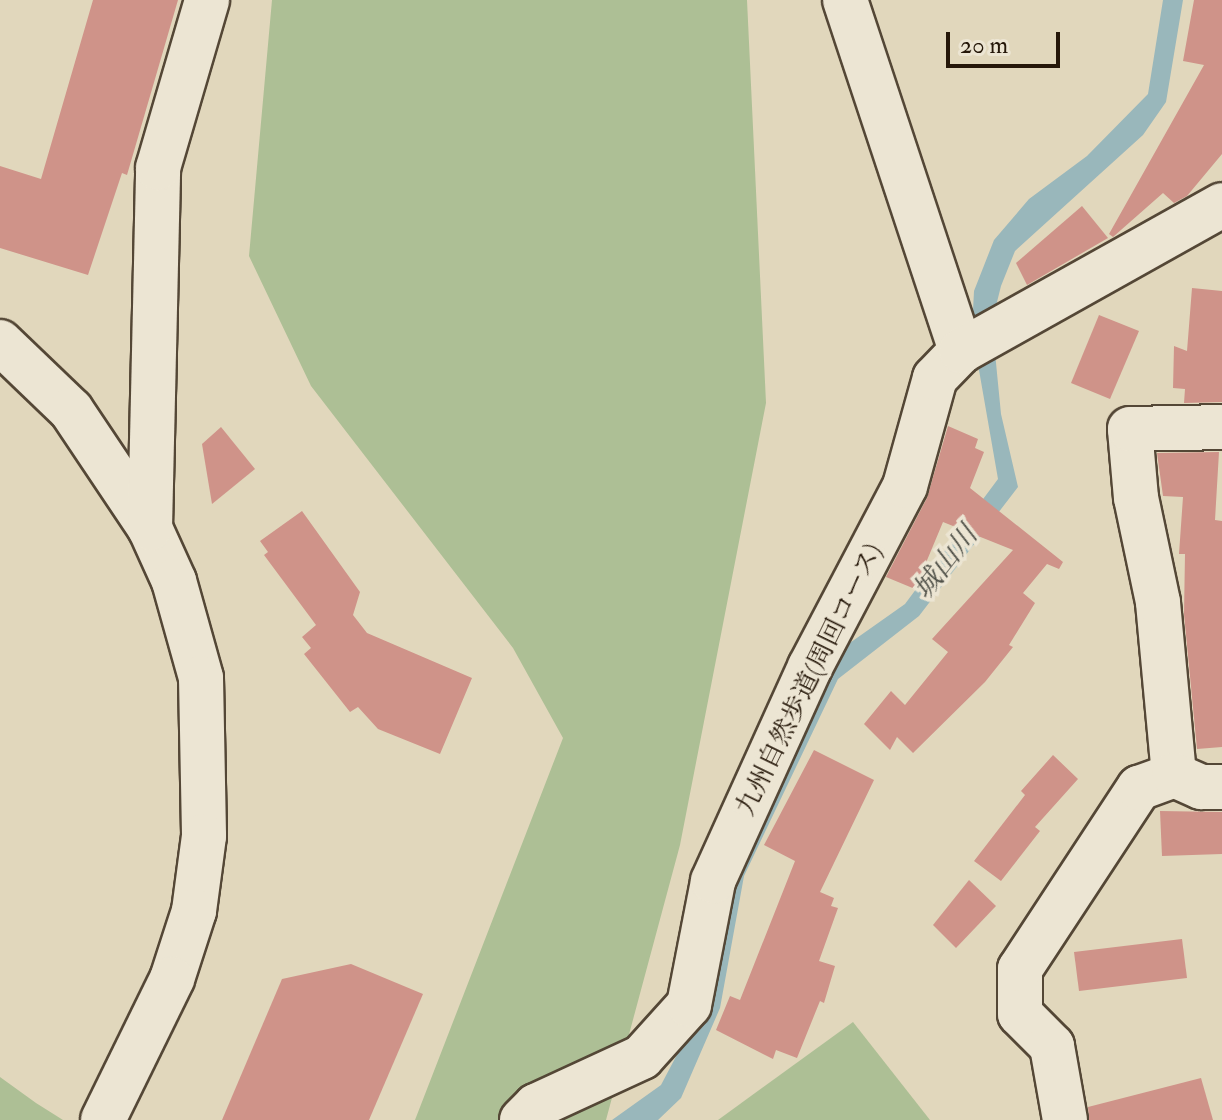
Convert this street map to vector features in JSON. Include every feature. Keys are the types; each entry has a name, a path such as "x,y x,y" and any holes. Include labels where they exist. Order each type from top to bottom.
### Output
{"street":[{"path":"150,528 158,168 207,0"},
{"path":"845,0 962,351"},
{"name":"九州自然歩道(周回コース)","path":"522,1120 536,1106 642,1057 689,1005 713,881 810,667 905,486 935,378 962,351 1222,205"},
{"path":"0,342 71,410 150,528 174,581 201,678 204,836 194,911 172,979 103,1120"},
{"path":"1174,775 1158,602 1136,498 1130,429 1222,427"},
{"path":"1065,1120 1052,1046 1020,1014 1020,969 1139,788 1174,775 1201,787 1222,787"}],"green space":[{"path":"272,0 747,0 766,403 680,845 606,1120 415,1120 563,738 513,648 311,386 249,256"},
{"path":"853,1022 930,1120 718,1120"},
{"path":"0,1077 36,1103 63,1120 0,1120"}],"water":[{"name":"城山川","path":"1163,0 1183,0 1166,102 1143,135 1015,251 1001,286 992,322 1001,414 1018,487 919,616 838,679 744,876 720,1008 681,1098 658,1120 612,1120 661,1085 700,1011 724,874 820,664 905,604 998,479 972,330 974,291 994,240 1029,199 1087,156 1148,94"}],"building":[{"path":"93,0 178,0 127,175 122,173 88,275 0,248 0,166 41,179"},
{"path":"1194,0 1222,0 1222,154 1187,196 1174,203 1163,193 1113,237 1109,234 1204,65 1183,61"},
{"path":"1082,206 1108,238 1027,285 1016,263"},
{"path":"1192,288 1222,291 1222,402 1184,403 1185,389 1173,388 1174,346 1187,351"},
{"path":"1099,315 1139,331 1110,399 1071,383"},
{"path":"948,426 978,439 975,448 984,452 970,488 1063,562 1059,569 1047,564 1023,593 1035,603 1009,645 1013,647 985,682 913,753 897,737 890,750 864,724 891,691 905,705 948,652 932,639 1013,550 943,522 915,589 886,577 927,498"},
{"path":"221,427 255,469 212,504 202,444"},
{"path":"1219,452 1215,520 1222,521 1222,747 1197,749 1184,614 1185,554 1179,554 1183,497 1163,496 1157,453"},
{"path":"302,511 360,592 353,615 367,633 472,678 440,754 378,729 358,707 350,712 304,654 311,648 302,637 316,625 264,555 268,552 260,541"},
{"path":"814,750 874,780 820,892 834,898 831,906 838,908 819,961 835,966 824,1003 820,1001 797,1058 776,1050 773,1059 716,1030 730,996 740,1000 795,861 764,845"},
{"path":"1053,755 1078,779 1035,827 1040,831 1001,881 974,861 1025,795 1021,791"},
{"path":"1160,811 1222,812 1222,854 1162,856"},
{"path":"969,880 996,906 956,948 933,925"},
{"path":"1182,939 1187,978 1079,991 1074,952"},
{"path":"351,964 423,994 369,1120 222,1120 282,979"},
{"path":"1201,1078 1213,1120 1089,1120 1088,1107"}]}
